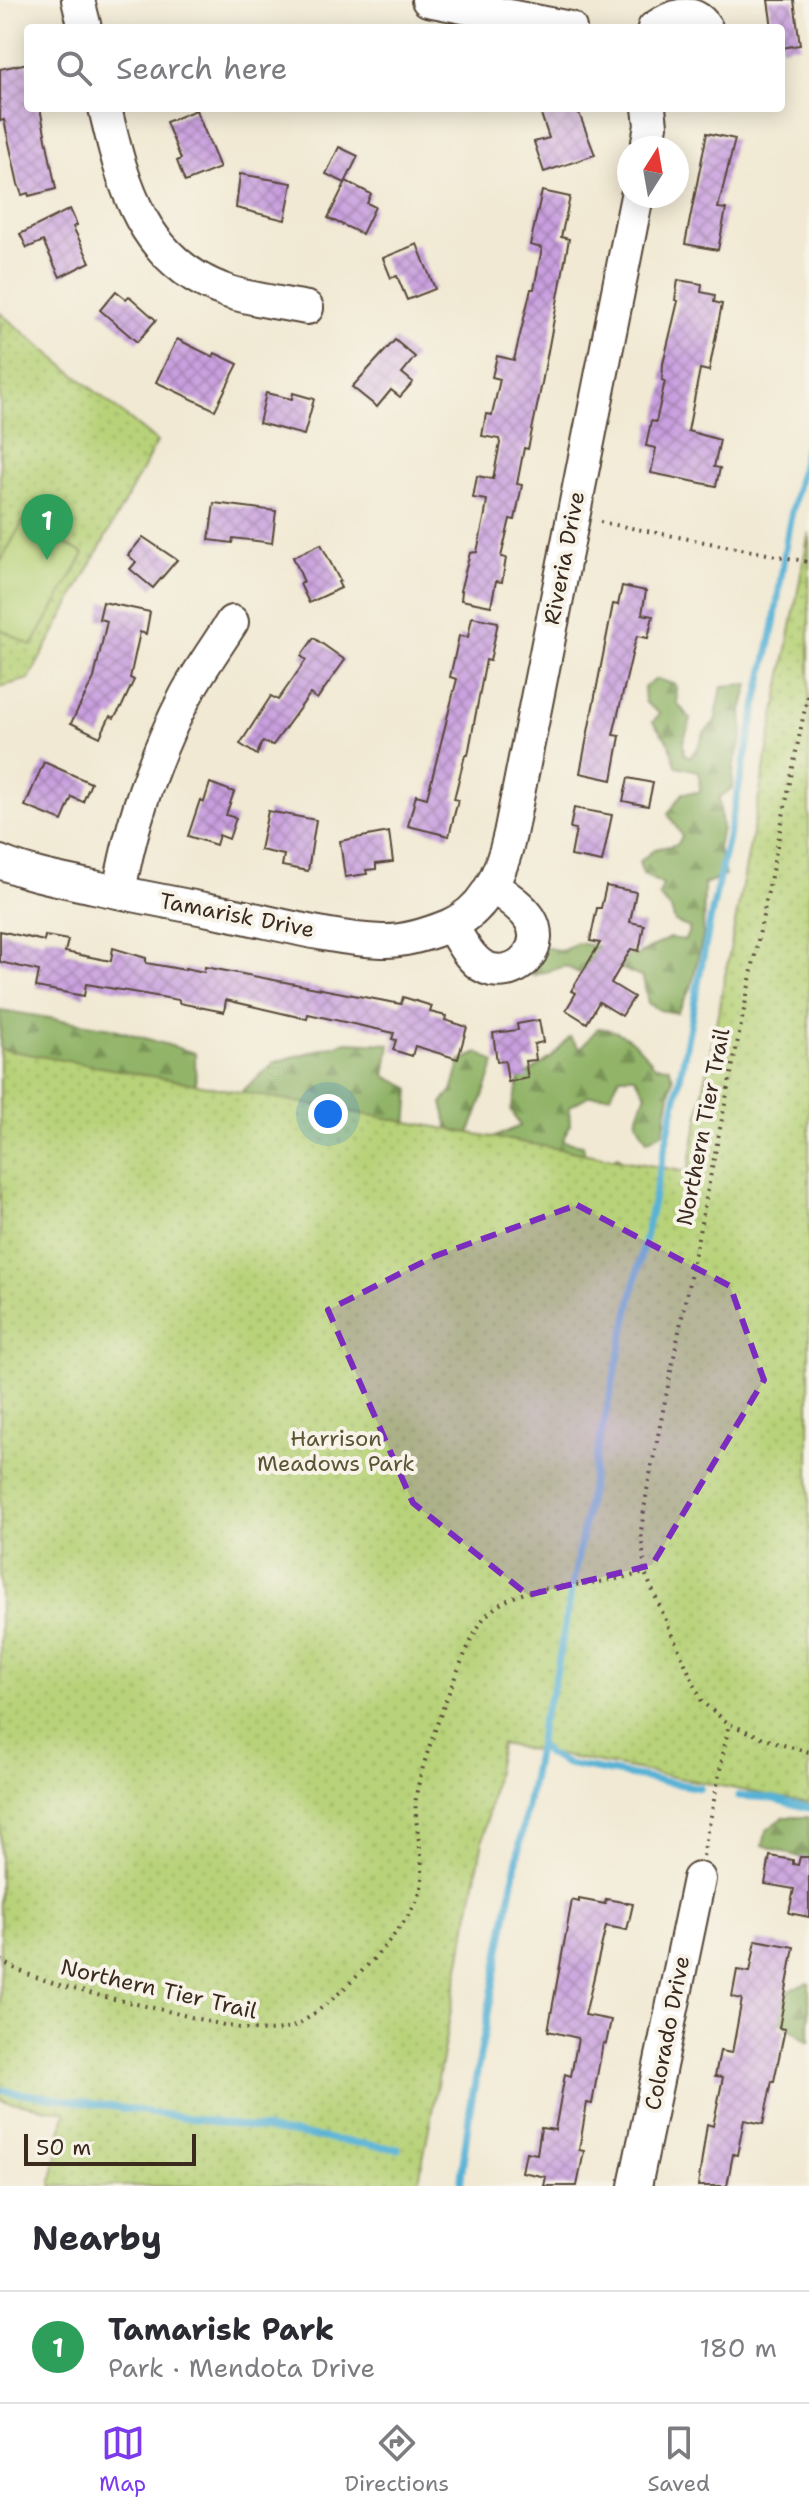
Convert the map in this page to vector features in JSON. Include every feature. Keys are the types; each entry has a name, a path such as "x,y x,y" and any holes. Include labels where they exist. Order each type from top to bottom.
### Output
{"street":[{"path":"78,0 84,24"},
{"path":"428,0 550,24"},
{"path":"662,24 680,15 692,16 701,24"},
{"path":"106,112 129,196 143,225 166,253 197,277 228,291 307,308"},
{"path":"649,112 649,136"},
{"name":"Riveria Drive","path":"461,918 493,886 504,863 635,208"},
{"path":"119,892 146,789 168,731 188,691 232,622"},
{"name":"Tamarisk Drive","path":"0,862 26,873 338,935 384,941 420,936 461,918"},
{"path":"461,918 471,956 491,970 507,969 528,959 534,948 531,920 493,886"},
{"name":"Colorado Drive","path":"635,2186 699,1879"}],"path":[{"path":"600,522 809,562"},
{"name":"Northern Tier Trail","path":"809,688 641,1531 645,1573 702,1702 729,1724 776,1743 809,1752"},
{"name":"Northern Tier Trail","path":"0,1960 11,1967 63,1985 201,2019 263,2030 285,2029 310,2019 372,1960 416,1903 421,1888 416,1797 425,1759 471,1641 484,1618 508,1598 527,1591 596,1583 645,1573"},
{"path":"699,1879 729,1724"}],"highlighted area":[{"path":"577,1205 730,1286 764,1380 652,1565 528,1595 413,1503 328,1310 435,1256"}],"green space":[{"path":"0,313 157,442 29,679 0,687"},
{"path":"23,521 84,554 32,646 0,629 0,563"},
{"name":"Harrison Meadows Park","path":"809,532 809,1803 501,1744 418,2186 51,2186 65,2112 0,2100 0,1049 688,1172"},
{"path":"657,679 676,685 677,703 691,720 683,742 684,754 690,757 704,733 715,722 722,686 749,684 742,711 743,736 734,764 732,788 719,798 722,828 718,848 725,876 704,884 703,936 691,988 677,1013 660,1010 648,1003 643,978 607,962 581,974 565,966 533,976 533,960 544,947 562,951 577,943 629,951 636,956 669,938 685,940 690,928 675,922 671,909 659,896 663,885 643,874 639,862 655,849 678,844 682,836 668,814 683,793 700,792 699,771 676,766 670,744 653,722 660,714 645,702 644,687"},
{"path":"0,1010 111,1028 195,1053 196,1102 230,1102 275,1062 347,1042 390,1044 385,1076 410,1088 405,1153 0,1071"},
{"path":"598,1028 624,1036 655,1066 669,1067 673,1078 663,1132 647,1141 636,1121 646,1093 635,1076 620,1076 610,1095 588,1096 569,1107 570,1125 562,1141 583,1145 587,1168 597,1173 600,1166 618,1156 628,1172 623,1183 665,1201 667,1214 655,1232 631,1227 631,1205 616,1199 591,1221 580,1242 606,1276 606,1299 586,1310 595,1324 592,1342 562,1365 575,1386 573,1400 558,1411 572,1454 553,1476 528,1483 521,1500 502,1503 491,1478 509,1449 517,1415 537,1411 530,1391 545,1367 534,1365 532,1347 551,1314 543,1287 562,1271 544,1236 540,1218 551,1165 546,1150 528,1157 527,1189 513,1214 475,1216 450,1206 440,1200 452,1141 442,1103 452,1091 461,1061 479,1053 495,1063 468,1138 482,1143 520,1126 511,1110 520,1079 552,1057 570,1037 580,1049"},
{"path":"784,1817 809,1817 809,1860 763,1845 767,1830"},
{"path":"809,1983 809,2042 776,2018 773,2008 792,1988"}],"building":[{"path":"768,0 794,0 800,45 785,47 785,24 771,24"},
{"path":"24,64 24,112 41,112 56,189 22,195 4,120 0,121 0,69"},
{"path":"197,112 220,168 185,182 177,161 181,159 166,122"},
{"path":"540,112 579,112 595,155 544,172 534,142 549,138"},
{"path":"707,133 735,139 718,208 726,209 718,250 685,244"},
{"path":"339,147 358,156 345,183 326,174"},
{"path":"240,174 292,183 285,220 236,208"},
{"path":"346,181 371,194 367,203 375,207 362,234 328,218"},
{"path":"542,191 570,197 561,237 569,239 528,449 524,448 517,484 522,485 515,520 510,519 501,557 506,558 502,582 496,581 491,606 461,600 460,591 470,553 477,552 485,514 487,500 473,498 477,476 493,479 500,443 499,439 482,436 486,414 492,415 500,379 492,377 497,356 514,360 531,289 534,289 542,248 530,245"},
{"path":"70,209 77,225 73,227 90,262 60,277 43,241 27,248 20,234"},
{"path":"417,244 435,289 407,300 397,276 391,278 383,258"},
{"path":"678,280 702,284 701,292 715,295 714,302 722,304 709,371 700,369 688,431 720,440 714,467 720,468 716,486 651,473 656,448 646,446 651,421 656,422 665,381 662,380 663,364 678,301 675,300"},
{"path":"116,291 126,299 129,296 156,320 137,342 100,310"},
{"path":"177,339 213,357 215,353 238,364 215,410 156,382"},
{"path":"395,340 415,357 402,373 413,382 400,397 391,390 377,407 352,387"},
{"path":"266,393 292,399 293,393 314,399 304,435 259,423"},
{"path":"214,503 276,511 272,543 233,538 232,543 209,540"},
{"path":"143,537 177,560 153,588 130,569 136,562 128,555"},
{"path":"321,544 341,588 309,603 293,557"},
{"path":"622,586 646,591 642,614 653,616 648,638 637,636 634,646 613,735 620,736 612,780 580,773 613,604 618,605"},
{"path":"103,602 150,612 146,634 140,632 130,678 134,680 122,706 114,718 110,716 100,737 71,723 94,678 107,621 99,619"},
{"path":"472,617 498,622 490,661 486,660 468,755 465,755 454,799 458,800 449,836 408,826 416,795 427,798 457,679 450,677 459,636 468,637"},
{"path":"314,638 345,660 317,699 310,694 273,745 262,742 257,755 240,744 271,696 278,700 306,660 301,656"},
{"path":"44,762 91,783 83,802 72,797 62,821 25,806"},
{"path":"628,778 653,783 648,806 623,801"},
{"path":"210,783 234,792 226,815 236,818 229,839 219,835 216,845 188,836 200,800 204,802"},
{"path":"574,808 612,815 602,862 571,856 576,829 570,828"},
{"path":"268,811 316,820 308,871 282,866 284,855 260,850"},
{"path":"389,832 393,862 376,864 376,869 366,870 367,874 345,877 340,841"},
{"path":"606,886 636,892 630,922 644,925 639,951 631,949 611,983 634,997 622,1016 599,1002 587,1023 566,1010 576,993 571,991 600,943 590,941 597,908 601,908"},
{"path":"0,931 44,941 45,936 68,940 65,952 111,961 113,948 146,958 146,963 185,970 204,972 205,967 401,1004 403,997 432,1006 430,1012 467,1027 458,1059 415,1046 412,1056 393,1050 396,1040 392,1039 394,1033 308,1014 307,1019 226,1000 224,1012 179,1003 179,1000 86,984 84,996 36,987 39,971 0,962"},
{"path":"539,1020 543,1042 534,1044 536,1060 525,1061 528,1078 508,1082 505,1061 497,1062 493,1033 518,1030 517,1024"},
{"path":"770,1856 793,1860 793,1864 798,1865 800,1857 809,1857 809,1917 789,1913 794,1889 765,1884"},
{"path":"579,1899 605,1904 606,1899 633,1904 627,1930 606,1926 585,2015 611,2020 606,2044 603,2043 592,2104 587,2103 579,2150 584,2151 577,2186 544,2186 546,2177 522,2172 526,2152 537,2154 541,2128 555,2130 565,2074 571,2076 578,2038 548,2031 572,1900 579,1902"},
{"path":"756,1940 794,1947 779,2028 785,2029 774,2081 763,2124 744,2120 727,2186 698,2186 707,2124 713,2126 723,2077 715,2076 720,2051 732,2053 742,1999 732,1997 737,1970 750,1972"}],"waterway":[{"path":"700,1788 567,1764 547,1754 539,1743 541,1724 554,1685 596,1459 677,1093 711,916 774,624 788,530 809,432"},
{"path":"460,2186 470,2109 539,1743"},
{"path":"739,1796 770,1798 809,1808"},
{"path":"0,2090 398,2149"}],"place":[{"name":"Tamarisk Park","path":"47,560"}]}
